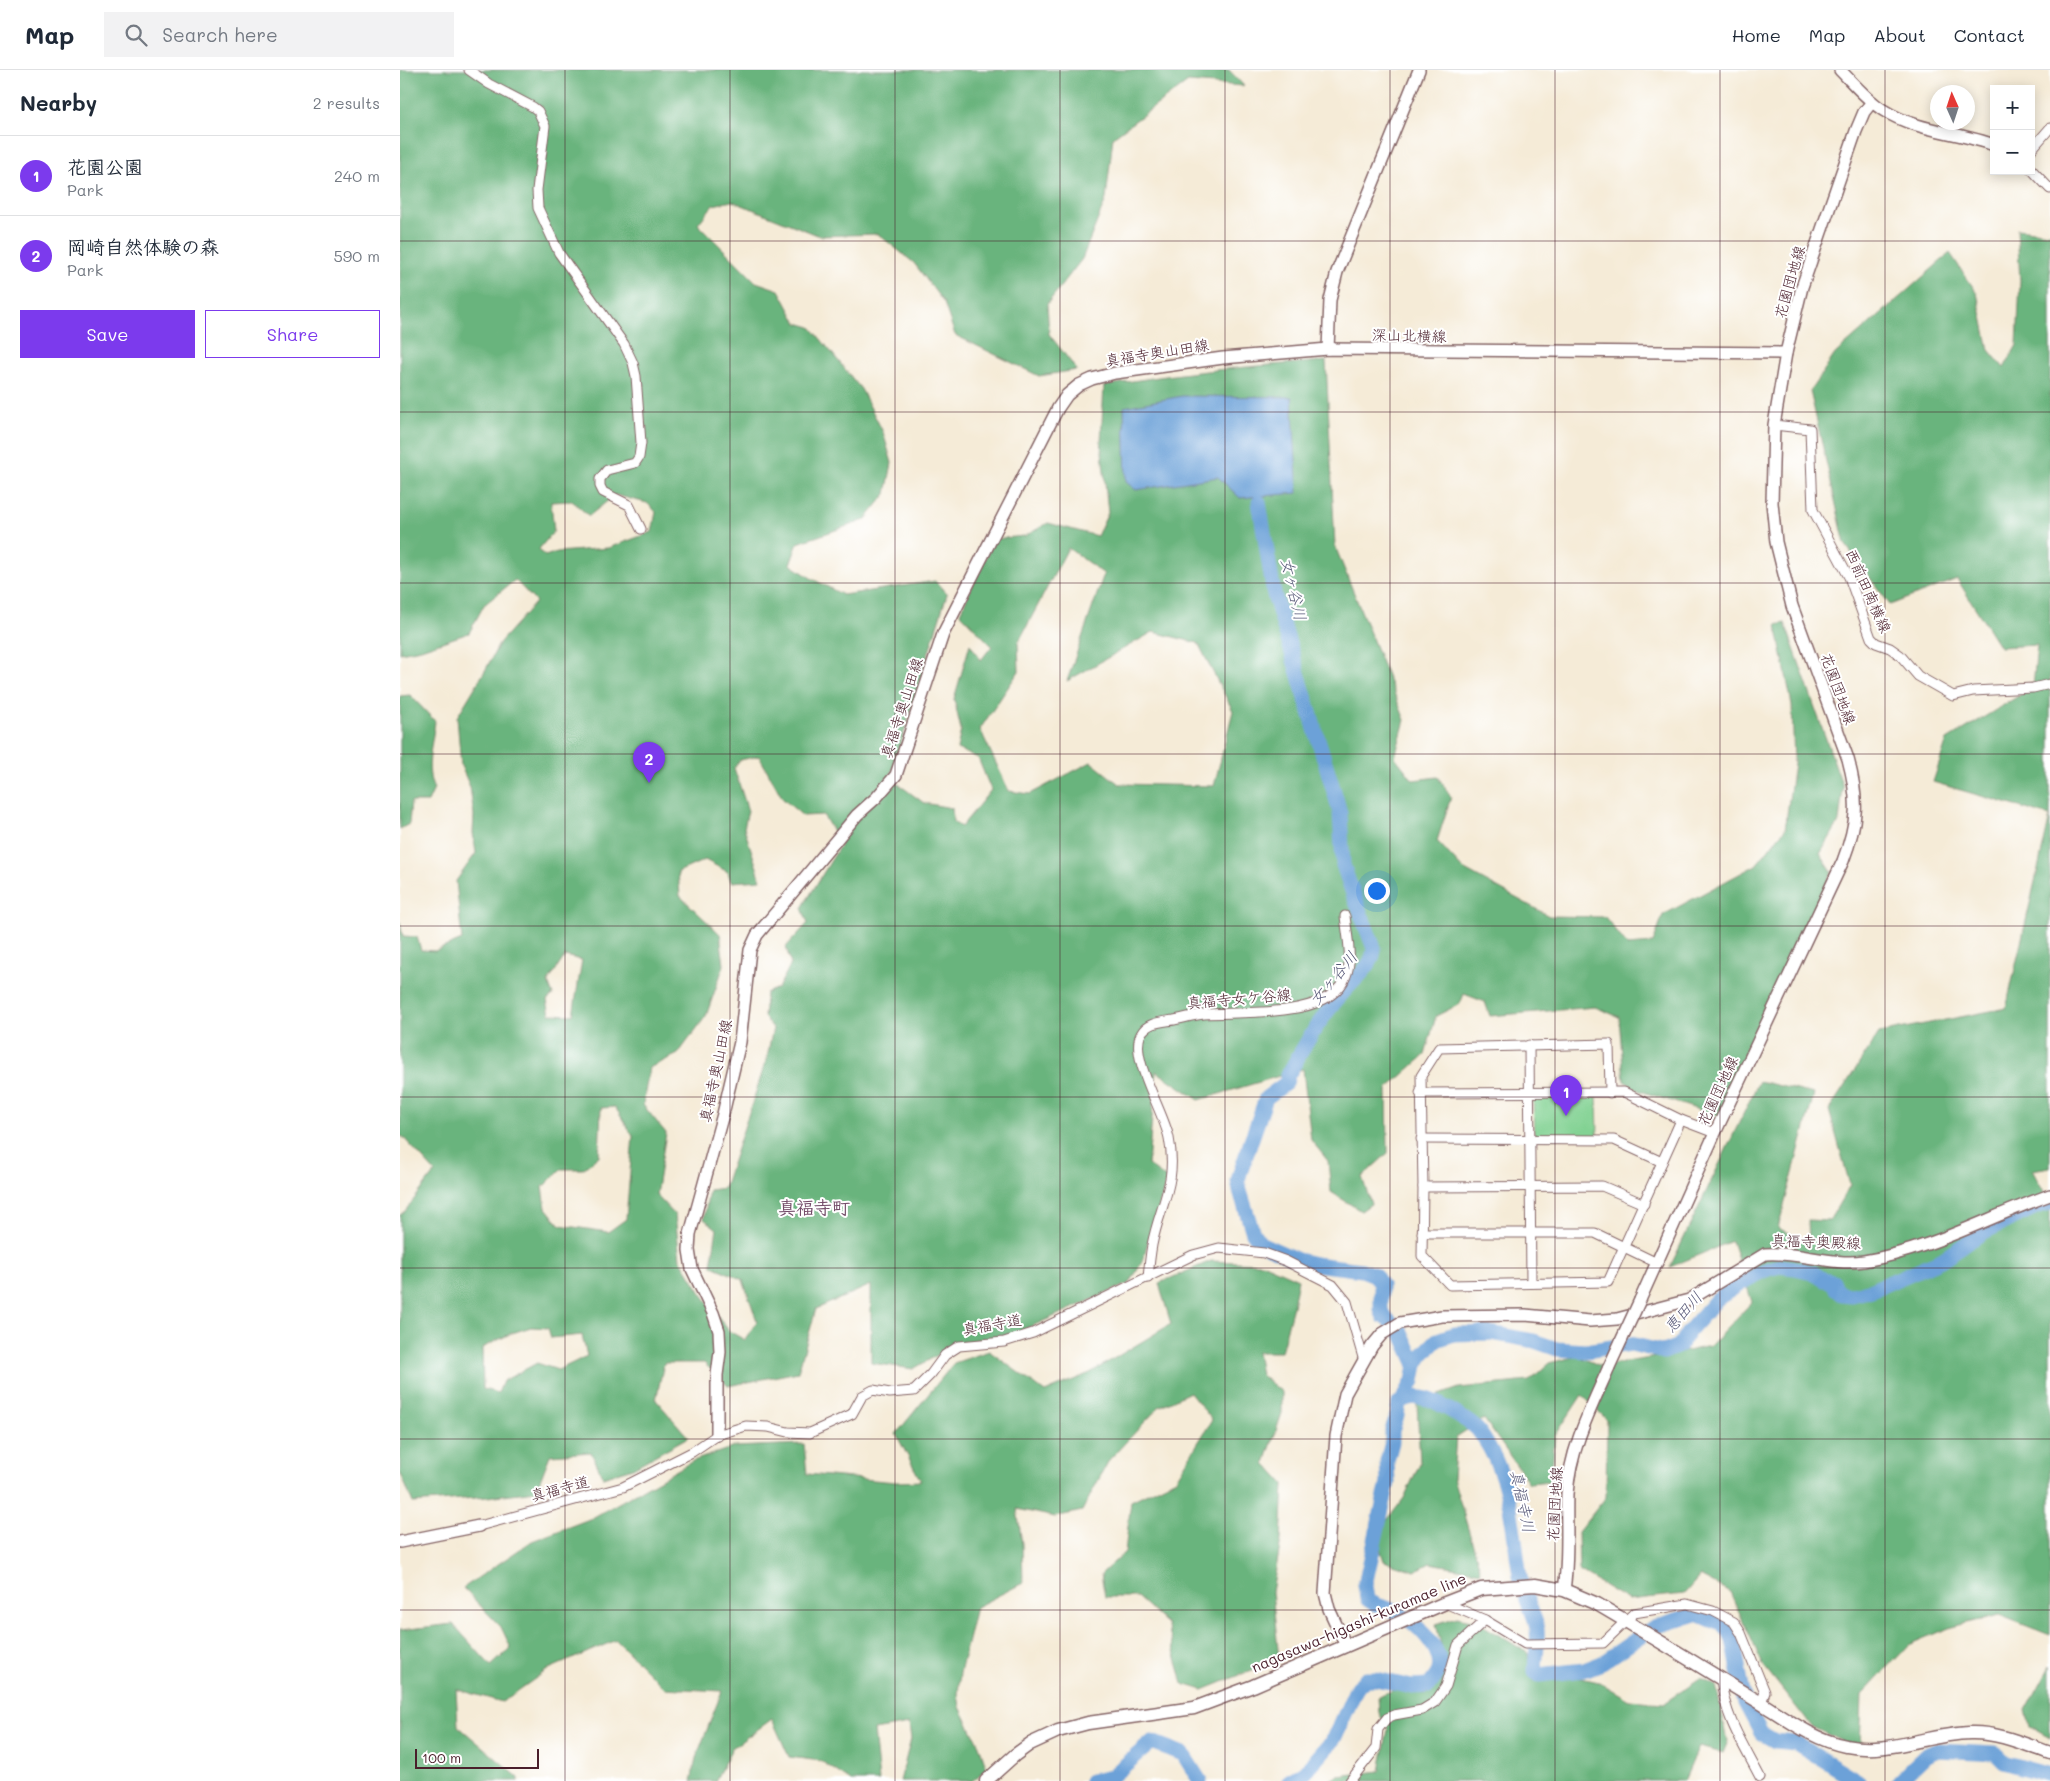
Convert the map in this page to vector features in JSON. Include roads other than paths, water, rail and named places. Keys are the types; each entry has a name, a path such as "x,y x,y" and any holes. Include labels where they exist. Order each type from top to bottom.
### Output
{"main road":[{"name":"nagasawa-higashi-kuramae line","path":"986,1781 1004,1763 1022,1750 1058,1731 1088,1723 1194,1708 1252,1686 1481,1589 1514,1585 1535,1585 1564,1590 1597,1604 1815,1735 1844,1746 1872,1749 1892,1747 1970,1733 1998,1736 2050,1753"}],"street":[{"path":"470,70 489,84 523,100 538,111 545,126 537,190 538,208 559,253 624,344 636,376 641,443 639,457 635,463 607,470 602,474 600,486 609,497 629,505 641,529"},
{"path":"1328,349 1330,300 1337,272 1419,70"},
{"path":"1840,70 1872,102 1893,116 1908,122 1990,144"},
{"name":"花園団地線","path":"1564,1590 1568,1554 1567,1494 1572,1459 1578,1439 1715,1133 1843,861 1851,839 1856,815 1854,782 1848,758 1792,606 1776,542 1772,503 1774,426 1786,353 1802,287 1864,112 1872,102"},
{"path":"2035,145 2050,128"},
{"path":"2035,173 2050,189"},
{"name":"深山北横線","path":"1328,349 1786,353"},
{"name":"真福寺奥山田線","path":"717,1435 719,1331 713,1313 692,1269 690,1234 723,1114 740,1042 750,950 757,935 857,815 876,798 896,775 943,634 1058,408 1067,395 1079,385 1092,379 1115,373 1223,358 1328,349"},
{"name":"西前田南横線","path":"1774,426 1810,429 1813,510 1849,576 1871,638 1876,643 1890,648 1900,655 1918,676 1953,696 1973,691 2033,688 2050,684"},
{"name":"真福寺女ケ谷線","path":"1148,1278 1152,1244 1169,1191 1171,1155 1169,1138 1162,1114 1139,1060 1140,1036 1148,1026 1165,1021 1202,1014 1288,1011 1311,1005 1330,995 1341,986 1348,971 1345,916"},
{"path":"1610,1092 1609,1044 1439,1048 1421,1076 1422,1256 1450,1285 1608,1282 1681,1120"},
{"path":"1529,1045 1531,1283"},
{"path":"1420,1093 1624,1092 1681,1120 1715,1133"},
{"path":"1421,1139 1614,1140 1662,1162"},
{"path":"1423,1187 1602,1186 1644,1204"},
{"name":"真福寺奥殿線","path":"1346,1646 1329,1609 1325,1593 1336,1436 1345,1394 1382,1334 1400,1322 1459,1315 1541,1315 1590,1321 1617,1319 1689,1300 1765,1254 1778,1253 1836,1260 1863,1261 1932,1244 2050,1194"},
{"path":"1422,1233 1595,1233 1656,1263"},
{"name":"真福寺道","path":"400,1542 479,1526 623,1487 692,1452 717,1435 746,1426 810,1433 852,1414 862,1396 873,1390 890,1393 914,1391 931,1374 945,1355 959,1346 1004,1342 1033,1333 1193,1255 1220,1248 1264,1253 1286,1261 1333,1285 1347,1302 1364,1361"},
{"path":"1445,1603 1485,1620 1528,1645 1603,1643 1630,1623 1634,1613 1687,1604 1713,1612 1734,1622 1740,1633 1765,1692 1758,1701"},
{"path":"1350,1781 1376,1748 1378,1729 1387,1718 1422,1710 1435,1702 1446,1686 1458,1645 1485,1620"},
{"path":"1724,1682 1723,1699 1728,1713 1739,1741 1760,1777"}],"water":[{"path":"1182,396 1292,397 1298,493 1240,498 1218,477 1136,490 1126,482 1124,407"}],"waterway":[{"name":"女ヶ谷川","path":"1259,502 1274,594 1340,813 1343,865 1374,948 1374,953 1362,973 1344,991 1318,1025 1288,1075 1286,1083 1266,1098 1238,1181 1253,1233 1260,1243 1298,1260 1362,1270 1375,1275 1381,1285 1381,1310 1384,1317 1401,1332 1416,1365"},
{"name":"恵田川","path":"1404,1398 1413,1381 1416,1365 1422,1355 1437,1340 1454,1334 1491,1333 1534,1341 1557,1349 1586,1351 1631,1344 1664,1352 1679,1346 1689,1331 1717,1299 1748,1279 1768,1269 1780,1266 1812,1272 1824,1280 1833,1282 1836,1289 1842,1294 1852,1295 1872,1290 1941,1260 1982,1233 2038,1206 2050,1203"},
{"name":"真福寺川","path":"1289,1781 1305,1772 1334,1739 1357,1687 1366,1679 1376,1679 1412,1687 1429,1686 1439,1670 1437,1653 1426,1637 1405,1617 1374,1604 1367,1599 1365,1585 1388,1482 1387,1461 1399,1403 1414,1397 1436,1402 1476,1428 1497,1462 1507,1494 1521,1582 1536,1623 1535,1672 1539,1675 1584,1670 1602,1663 1654,1627 1696,1614 1722,1624 1729,1631 1733,1639 1745,1703 1761,1733 1775,1741 1796,1743 1858,1781"},
{"name":"真福寺川","path":"1091,1781 1111,1777 1152,1742 1183,1754 1200,1781"},
{"name":"真福寺川","path":"1899,1781 1926,1755 1938,1750 1995,1753 2004,1762 2050,1775"}],"place":[{"name":"岡崎自然体験の森","path":"649,783"},
{"name":"花園公園","path":"1566,1116"}],"district":[{"name":"真福寺町","path":"814,1208"}]}
